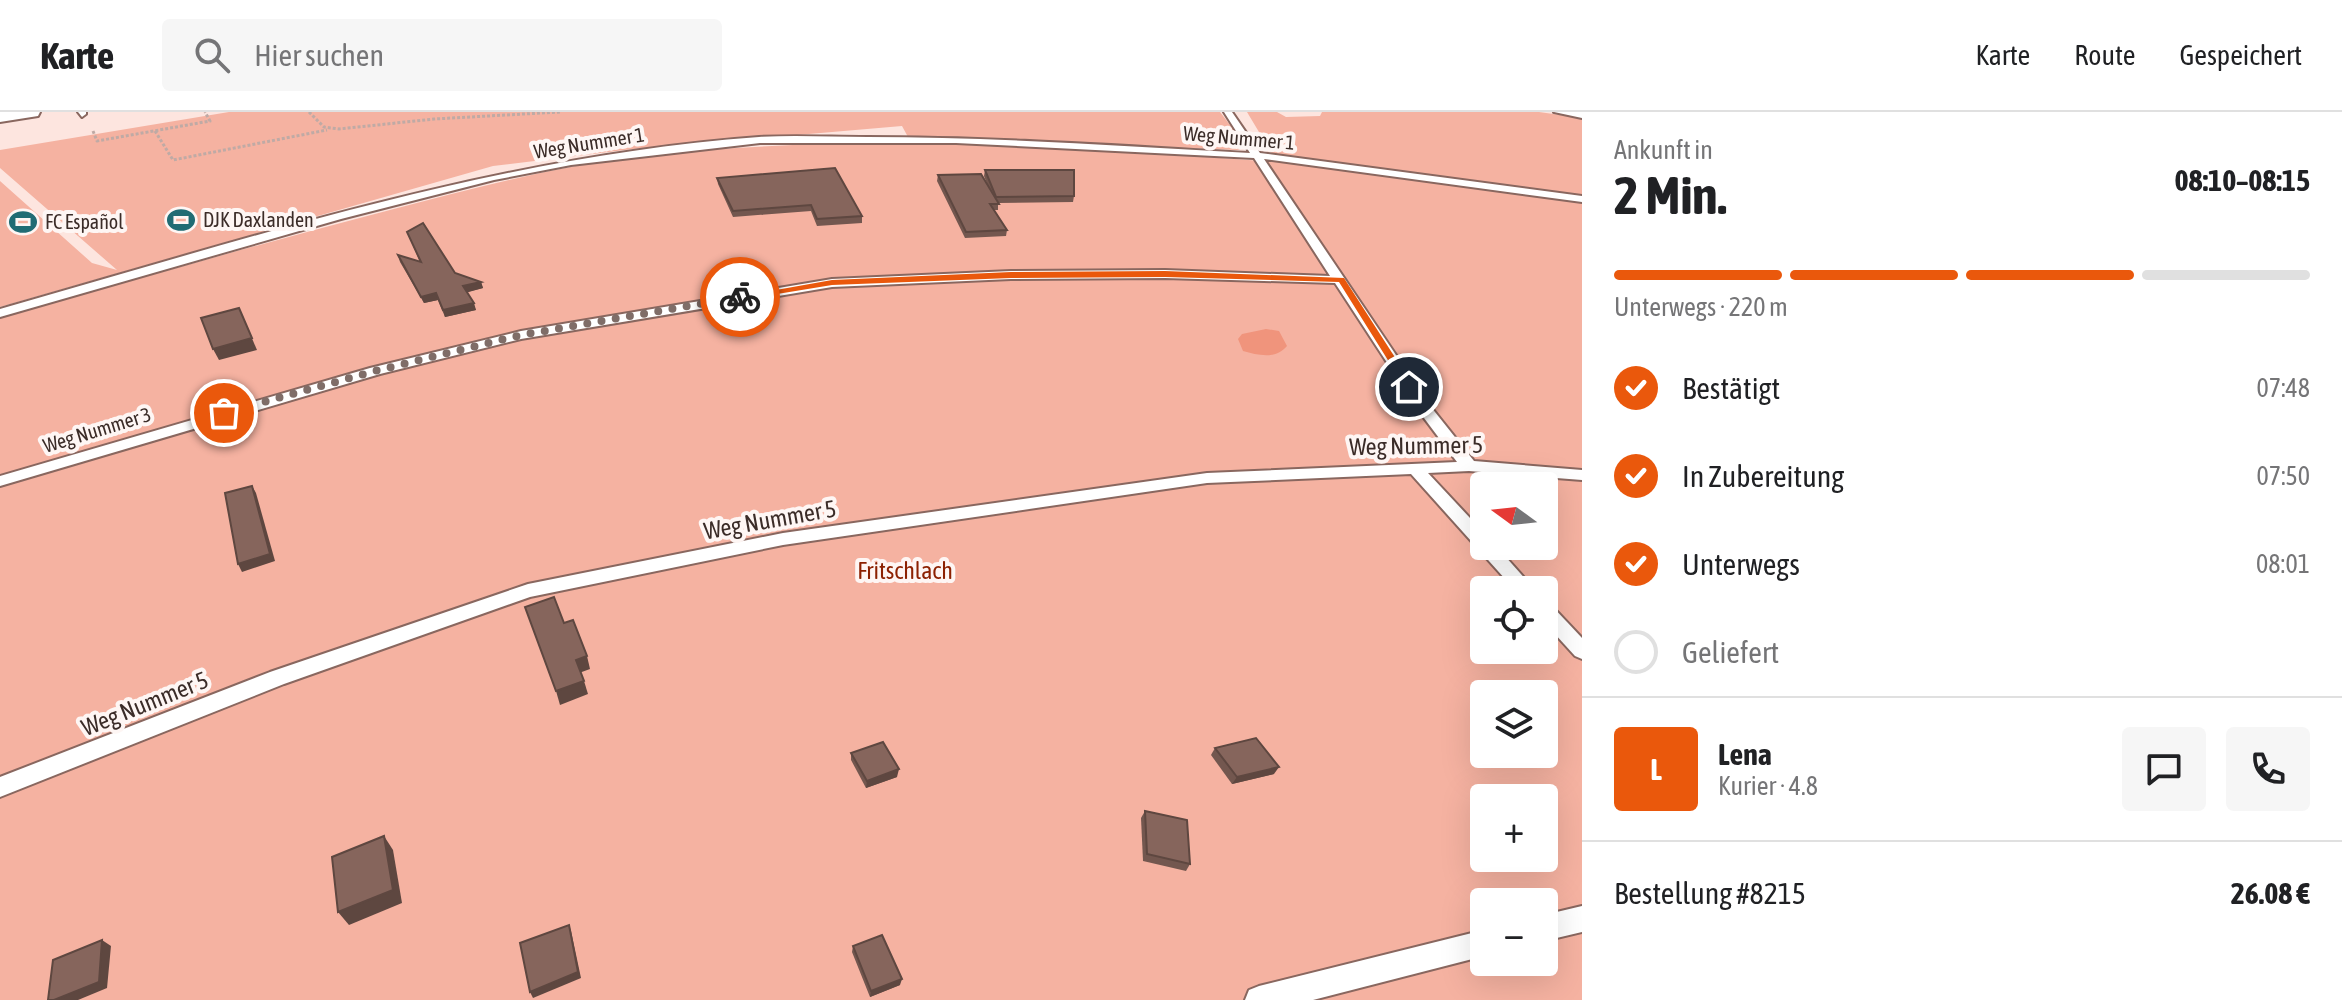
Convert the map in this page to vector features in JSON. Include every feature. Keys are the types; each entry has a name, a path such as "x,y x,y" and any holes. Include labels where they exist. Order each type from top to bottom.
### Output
{"street":[{"path":"0,117 32,112"}],"lane":[{"path":"1228,112 1260,156 1425,410 1469,466"},
{"path":"1558,112 1582,115"},
{"name":"Weg Nummer 1","path":"0,313 337,217 493,177 642,152 760,140 861,138 1260,156 1582,199"},
{"name":"Weg Nummer 3","path":"0,481 375,371 521,335 832,283 1027,275 1165,274 1341,280"},
{"name":"Weg Nummer 5","path":"0,787 277,678 528,591 783,539 1207,478 1469,466 1582,475"},
{"path":"1415,468 1470,528"},
{"path":"1499,560 1513,576"},
{"path":"1558,625 1582,651"},
{"path":"1558,925 1582,919"},
{"path":"1259,1000 1470,947"}],"path":[{"path":"91,126 97,141 210,121 205,112"},
{"path":"309,112 324,127 334,129"},
{"path":"434,112 434,119"},
{"path":"155,131 173,160 334,129 434,119 560,112"}],"green space":[{"name":"DJK Daxlanden","path":"229,112 1220,112 1247,147 1237,150 908,137 902,126 633,149 493,166 0,307 0,181 92,263 117,270 0,168 0,150"},
{"name":"Fritschlach","path":"1247,112 1277,112 1286,117 1320,116 1322,112 1539,112 1582,118 1582,1000 0,1000 0,318 454,193 618,159 729,148 808,145 964,145 1120,151 1277,162"}],"shaded area":[{"path":"1266,329 1279,331 1287,346 1272,355 1243,351 1238,339 1242,334"}],"building":[{"path":"835,168 862,216 817,219 811,205 733,211 717,178"},
{"path":"985,170 1074,170 1074,196 996,197"},
{"path":"981,174 999,204 990,204 1007,230 966,232 938,175"},
{"path":"423,223 455,273 481,282 463,286 474,303 443,310 436,293 421,297 398,255 421,262 407,232"},
{"path":"239,308 252,338 213,349 201,318"},
{"path":"252,486 270,554 238,564 225,493"},
{"path":"554,597 564,623 573,620 587,656 576,660 584,681 556,691 525,607"},
{"path":"1256,738 1279,767 1237,777 1215,748"},
{"path":"883,742 899,769 867,781 851,753"},
{"path":"1145,811 1187,820 1190,864 1147,854"},
{"path":"384,836 393,890 338,912 332,857"},
{"path":"569,925 578,972 530,992 520,943"},
{"path":"882,935 902,979 871,991 853,946"},
{"path":"102,940 99,982 48,1000 53,960"}],"way so far":[{"path":"224,413 521,335 740,297"}],"place":[{"name":"DJK Daxlanden","path":"181,220"},
{"name":"FC Español","path":"23,222"}],"route":[{"path":"740,297 832,283 1011,275 1165,274 1341,280 1409,387"}]}
